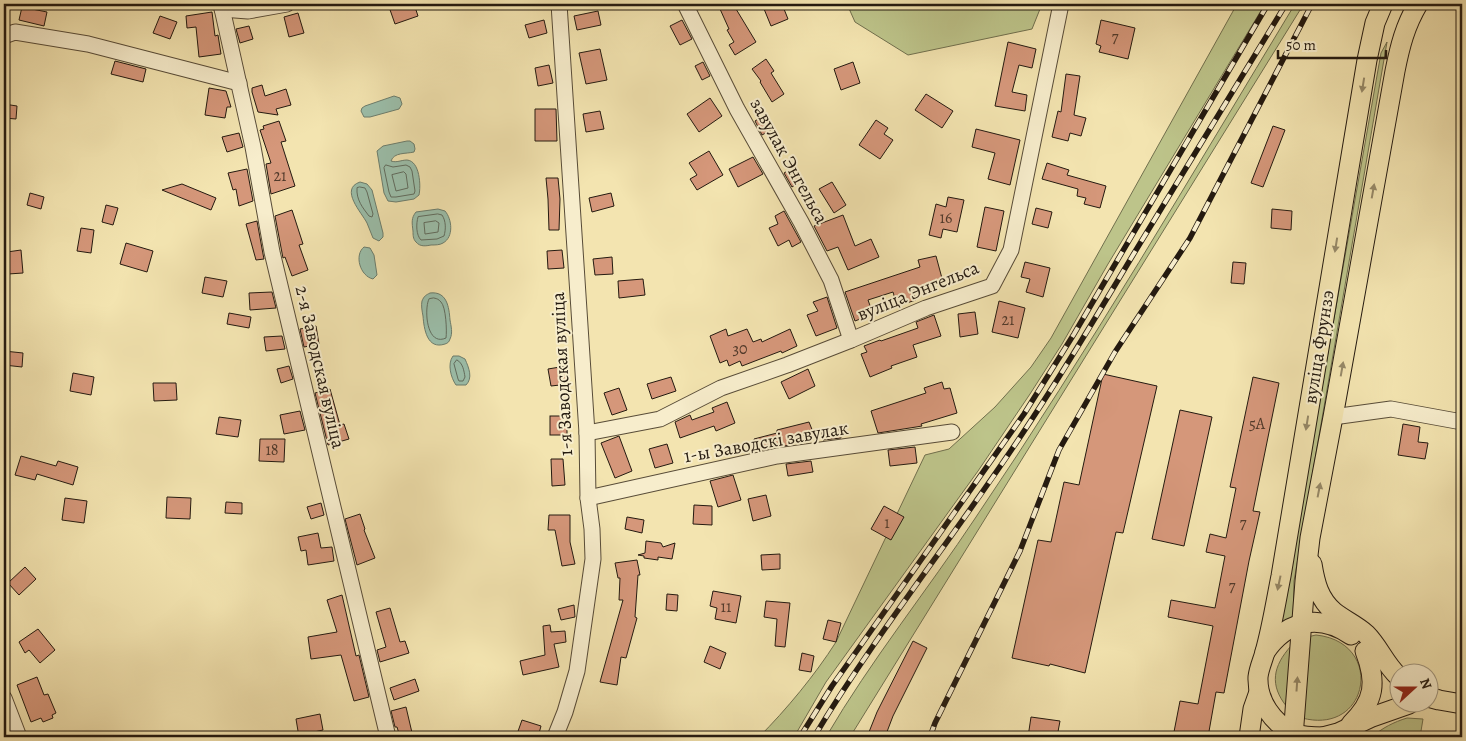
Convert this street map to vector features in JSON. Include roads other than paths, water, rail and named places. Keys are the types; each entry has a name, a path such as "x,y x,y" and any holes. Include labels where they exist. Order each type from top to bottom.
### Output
{"main road":[{"name":"вуліца Фрунзэ","path":"1323,737 1293,735 1278,723 1266,709 1259,692 1258,678 1281,576 1367,60 1375,23 1383,4"},
{"name":"вуліца Фрунзэ","path":"1293,735 1301,624 1310,538 1395,71 1403,35 1409,19 1418,4"},
{"name":"вуліца Фрунзэ","path":"1310,538 1314,582 1323,600 1334,611 1366,634 1388,665"},
{"path":"1265,652 1280,634 1290,628 1314,622 1328,623 1352,636 1388,680"},
{"path":"1349,727 1361,714 1369,700 1373,683 1372,667 1365,651"},
{"name":"вуліца Фрунзэ","path":"1249,737 1252,709 1259,692"},
{"path":"1438,700 1462,704"},
{"path":"1323,737 1338,733 1388,712"}],"street":[{"path":"221,6 248,12 287,4"},
{"name":"1-я Заводская вуліца","path":"555,737 577,672 593,559 588,498 587,433 559,4"},
{"name":"завулак Энгельса","path":"685,4 737,109 801,222 831,280 851,340"},
{"name":"вуліца Энгельса","path":"587,433 660,419 721,388 787,365 926,308 992,286 1011,250 1061,4"},
{"name":"2-я Заводская вуліца","path":"221,6 253,147 272,252 388,737"},
{"path":"4,36 15,32 88,44 239,83"},
{"path":"1333,417 1391,409 1462,422"},
{"name":"1-ы Заводскі завулак","path":"588,498 777,456 952,432"},
{"path":"4,698 18,737"}],"water":[{"path":"394,96 400,98 402,104 399,109 364,117 361,111 362,108"},
{"path":"407,141 414,144 414,152 397,155 391,161 407,160 415,165 420,180 419,195 414,199 396,202 388,201 384,193 377,151 383,146"},
{"path":"360,182 367,184 372,190 383,233 383,237 379,241 373,238 352,195 354,185"},
{"path":"438,209 445,211 449,219 451,228 449,237 440,244 419,245 413,237 412,221 414,214 416,212"},
{"path":"364,247 370,248 374,255 377,275 373,279 365,274 360,265 359,255"},
{"path":"430,293 436,293 444,297 448,305 452,332 448,343 445,344 434,344 430,341 424,327 422,303 424,297"},
{"path":"453,356 465,359 470,376 466,385 456,385 453,379 450,363"}],"railway":[{"path":"800,737 832,686 1024,414 1074,334 1268,4"},
{"path":"814,737 866,656 978,499 1045,399 1286,4"},
{"path":"930,737 935,723 1020,551 1059,450 1115,352 1190,238 1312,4"}]}
